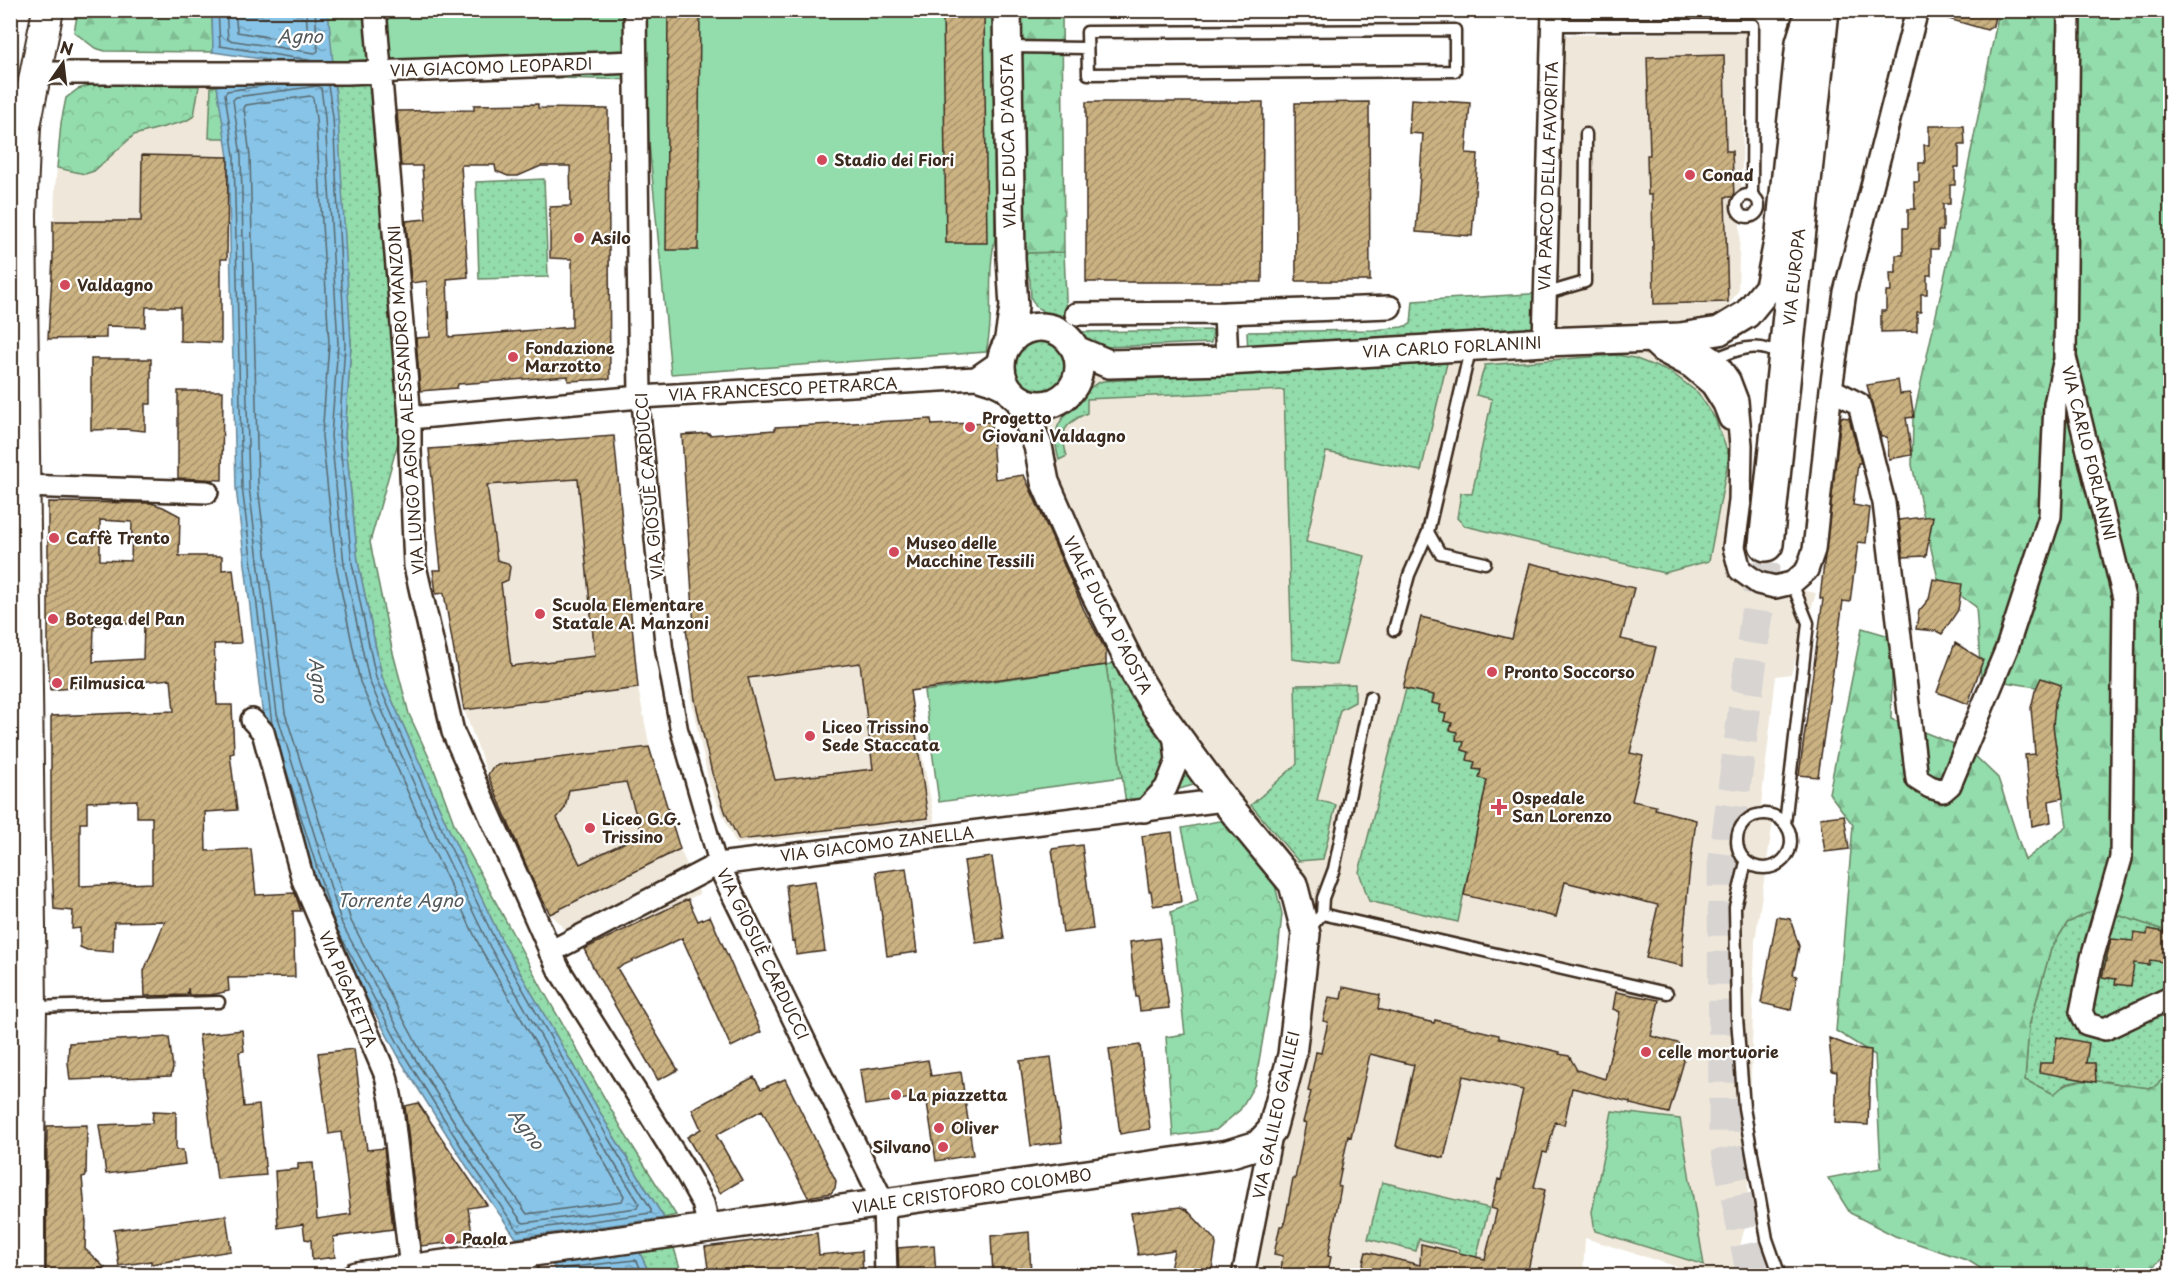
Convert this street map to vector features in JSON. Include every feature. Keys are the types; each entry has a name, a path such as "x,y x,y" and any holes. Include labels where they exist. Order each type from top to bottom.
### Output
{"main road":[{"name":"VIA EUROPA","path":"1766,544 1822,10"},
{"path":"29,1275 20,1093 31,1008 20,911 23,486 17,453 21,215 18,129 36,73 42,20"}],"street":[{"name":"VIA LUNGO AGNO ALESSANDRO MANZONI","path":"375,10 410,418 416,566 453,732 558,968 684,1169 703,1203 709,1227"},
{"name":"VIA GIOSUÈ CARDUCCI","path":"634,10 640,397 664,648 679,729 718,864 884,1204"},
{"name":"VIALE DUCA D'AOSTA","path":"1005,352 1014,307 1006,47 1007,10"},
{"name":"VIA CARLO FORLANINI","path":"1109,364 1227,361 1544,342 1680,337 1719,331 1747,314 1769,287 1780,232 1800,42 1810,10"},
{"path":"1680,337 1714,359 1729,380 1737,401 1741,445 1740,501 1734,547 1740,570 1758,583 1775,587 1792,583 1807,570 1814,550 1831,389 1845,292 1917,10"},
{"name":"VIA CARLO FORLANINI","path":"2069,10 2065,357 2124,598 2121,858 2092,958 2081,1012 2088,1024 2105,1029 2170,998"},
{"name":"VIA PARCO DELLA FAVORITA","path":"1544,342 1553,18"},
{"name":"VIA GIACOMO LEOPARDI","path":"36,73 347,73 635,62"},
{"path":"1014,307 1040,327 1061,333 1076,350 1109,364"},
{"path":"1076,314 1225,313 1390,307"},
{"path":"1225,313 1227,361"},
{"path":"976,378 1005,352 1022,332 1040,327"},
{"path":"1646,337 1661,351 1693,369 1712,385 1724,404 1741,445"},
{"path":"976,378 993,383 1032,405 1056,402 1073,388 1077,378 1079,368 1076,350"},
{"path":"1005,352 1001,371 1005,382 1016,396"},
{"path":"1831,389 1859,404 1884,503 1917,780 1943,791 1950,785 2007,648 2050,516 2055,404 2065,357"},
{"path":"1077,378 1109,364"},
{"name":"VIA FRANCESCO PETRARCA","path":"410,418 640,397 976,378"},
{"name":"VIALE DUCA D'AOSTA","path":"1016,396 1038,446 1045,482 1085,573 1136,675 1224,800 1293,884"},
{"path":"1038,446 1056,402"},
{"path":"23,486 207,492"},
{"name":"VIA PIGAFETTA","path":"252,720 263,732 303,880 386,1076 391,1100 411,1268"},
{"path":"1144,811 1166,788 1177,761 1174,732"},
{"name":"VIA GIACOMO ZANELLA","path":"550,952 718,864 1224,800"},
{"name":"VIA GALILEO GALILEI","path":"1243,1275 1272,1130 1292,1055 1314,924 1293,884"},
{"name":"VIALE CRISTOFORO COLOMBO","path":"504,1256 1228,1154 1258,1145 1272,1130"},
{"path":"884,1204 886,1275"},
{"path":"365,1275 504,1256"}],"lane":[{"path":"1553,18 1753,25 1752,196"},
{"path":"1455,30 1455,71 1088,74 1087,48 1087,32 1455,30"},
{"path":"1006,47 1087,48"},
{"path":"1544,294 1585,282 1586,134"},
{"path":"1394,630 1409,574 1428,532 1471,346"},
{"path":"1693,369 1737,349 1755,348 1774,352 1785,361"},
{"path":"1428,532 1440,553 1485,563"},
{"path":"1785,824 1770,815 1761,814 1745,822 1737,838 1737,847 1746,862 1754,866 1771,868 1785,859 1790,851 1791,837 1785,824 1808,623 1792,583"},
{"path":"1370,697 1334,869 1314,924 1667,993"},
{"path":"1746,862 1735,907 1737,1018 1744,1108 1767,1239 1780,1275"},
{"path":"31,1008 219,1002"},
{"path":"504,1256 529,1266 534,1275"}],"shaded area":[{"name":"Ospedale San Lorenzo","path":"1746,32 1738,291 1707,339 1743,438 1732,547 1748,579 1816,593 1791,674 1776,676 1761,805 1775,808 1755,941 1747,1218 1733,1275 1703,1275 1585,1238 1583,1275 1257,1275 1312,897 1241,817 1122,633 1059,480 1042,424 1059,392 1100,359 1542,338 1555,35"},
{"path":"94,84 217,86 228,157 227,259 53,259 55,188 61,123 66,98 78,89"},
{"name":"Scuola Elementare Statale A. Manzoni","path":"614,436 638,688 649,743 680,849 700,894 583,947 550,914 489,794 488,775 464,710 444,593 436,594 433,570 441,569 429,449"},
{"name":"Liceo Trissino Sede Staccata","path":"907,657 910,691 935,822 736,844 710,787 689,691 695,685"}],"green space":[{"path":"78,11 212,11 213,52 105,51 95,48 74,32"},
{"path":"328,11 376,11 383,74 332,70"},
{"name":"Stadio dei Fiori","path":"376,11 994,11 995,239 991,267 989,338 986,352 671,374 643,80 383,74"},
{"path":"1001,11 1062,11 1064,252 1022,253"},
{"path":"1999,11 2170,11 2170,932 2121,916 2092,911 2067,923 2051,949 2029,1026 2025,1080 2054,1094 2070,1083 2080,1081 2100,1081 2153,1088 2170,1073 2170,1252 2143,1275 1991,1275 1969,1261 1895,1236 1850,1213 1828,1178 1881,1168 1875,1055 1836,1031 1853,825 1829,793 1862,628 1893,637 1891,719 1969,750 1998,778 2025,860 2067,827 2048,689 1981,678 1976,607 1938,579 1912,465 1913,419 1962,197"},
{"path":"332,70 383,74 406,414 370,542 392,649 409,714 432,764 455,826 543,990 628,1139 676,1215 664,1218 613,1135 502,941 450,832 382,677 358,562 345,435 351,344"},
{"path":"94,84 199,86 194,116 186,121 134,135 94,171 85,174 57,168 66,98 78,89"},
{"path":"217,86 226,138 209,138 211,87"},
{"path":"544,179 548,277 479,279 476,182"},
{"path":"1064,252 1067,321 1057,319 1036,307 1031,298 1030,280 1022,253"},
{"path":"1544,293 1542,338 1248,353 1247,332 1374,330 1402,327 1411,324 1413,301"},
{"path":"1213,330 1211,343 1106,347 1092,343 1078,332"},
{"path":"1040,340 1050,342 1059,348 1065,357 1067,367 1065,377 1059,386 1050,392 1040,394 1030,392 1021,386 1015,377 1013,367 1015,357 1021,348 1030,342"},
{"path":"1617,355 1634,358 1672,373 1698,393 1715,418 1729,456 1709,561 1664,573 1465,526 1457,518 1461,493 1472,494 1492,399 1476,395 1485,365"},
{"path":"1447,363 1421,471 1326,452 1306,542 1365,556 1336,665 1292,659 1284,390 1087,399 1087,413 1065,429 1064,440 1067,456 1059,460 1056,434 1061,421 1089,389 1103,381"},
{"path":"1134,657 1204,782 1126,804 1106,665"},
{"path":"1106,665 1122,777 939,802 924,691"},
{"path":"1355,684 1355,702 1340,710 1317,800 1336,805 1323,859 1298,861 1251,805 1297,764 1295,685"},
{"path":"1406,689 1434,695 1432,703 1441,705 1439,712 1446,714 1444,721 1452,723 1450,730 1457,732 1456,740 1464,742 1462,750 1469,752 1475,762 1474,769 1481,770 1487,780 1486,784 1490,786 1484,795 1458,922 1369,901 1359,872"},
{"path":"1224,820 1274,881 1282,914 1278,952 1255,1084 1240,1110 1216,1130 1173,1136 1166,1037 1185,1034 1171,912 1198,901 1182,828"},
{"path":"2092,910 2121,916 2170,932 2170,1073 2153,1088 2132,1087 2106,1081 2054,1094 2025,1080 2029,1026 2051,949 2067,923"},
{"path":"1612,1111 1680,1119 1704,1265 1595,1231 1592,1212"},
{"path":"1382,1182 1489,1208 1474,1266 1457,1262 1459,1249 1419,1239 1416,1251 1368,1239"},
{"path":"674,1248 682,1275 650,1275 640,1253"}],"water":[{"name":"Torrente Agno","path":"212,11 328,11 338,117 351,344 345,435 358,562 382,677 450,832 502,941 613,1135 664,1218 516,1238 469,1170 401,1061 330,930 263,717 236,488 228,157 217,86 329,69 213,52"},
{"path":"640,1253 650,1275 558,1275 551,1262"}],"building":[{"path":"668,10 700,10 698,250 666,250"},
{"path":"943,10 984,10 987,243 946,243"},
{"path":"1936,10 1996,10 1993,26 1987,30 1935,15"},
{"name":"Conad","path":"1724,55 1726,151 1732,151 1734,197 1725,197 1728,302 1654,304 1652,195 1648,195 1647,155 1650,155 1647,57"},
{"path":"1411,99 1470,103 1466,153 1478,154 1472,236 1416,232 1423,134 1409,133"},
{"path":"1086,102 1263,102 1262,282 1086,282"},
{"path":"1369,102 1370,281 1296,281 1295,103"},
{"path":"538,104 538,108 608,109 610,379 568,381 568,376 458,384 457,388 420,391 416,338 430,337 427,281 411,283 406,221 426,219 422,166 401,166 397,111 474,110 474,105","holes":["461,165 495,165 496,171 508,176 518,176 541,166 570,166 571,206 550,207 550,258 572,259 572,327 449,337 447,279 468,277"]},
{"path":"1929,126 1964,126 1965,145 1959,145 1959,167 1955,167 1955,185 1950,185 1950,204 1943,204 1943,231 1938,231 1938,249 1931,249 1931,275 1927,275 1927,294 1921,294 1921,312 1917,312 1917,331 1881,332 1881,311 1886,311 1886,292 1891,292 1890,273 1896,273 1896,255 1903,255 1903,228 1908,228 1908,209 1915,209 1914,182 1919,182 1919,163 1925,163 1924,145 1929,145"},
{"path":"142,155 228,157 227,259 221,259 221,343 180,341 180,307 146,307 145,327 106,326 106,338 48,339 53,221 141,221"},
{"path":"91,359 151,359 151,404 145,404 145,431 91,430"},
{"path":"1898,380 1900,394 1910,393 1914,417 1906,418 1912,455 1889,459 1887,437 1881,437 1867,385"},
{"path":"178,391 223,391 222,480 178,478"},
{"path":"1841,417 1849,418 1861,463 1858,463 1853,505 1870,508 1866,543 1858,542 1850,602 1843,601 1818,777 1799,775 1823,599 1820,598"},
{"path":"931,419 932,425 991,422 995,479 1024,475 1084,610 1106,651 1106,665 910,691 928,818 739,840 726,814 712,773 695,700 686,628 694,627 682,435 775,430 775,427","holes":["860,663 873,769 775,780 748,678"]},
{"path":"614,436 638,688 464,710 444,593 436,594 433,570 441,570 429,449","holes":["578,479 595,656 511,666 501,583 508,580 510,567 507,563 497,560 487,485"]},
{"path":"48,502 151,503 163,507 180,516 179,556 222,556 222,570 233,569 241,643 214,644 217,705 232,705 234,753 230,754 237,810 205,812 206,851 251,849 256,895 295,893 301,911 293,911 295,977 228,978 229,991 211,995 189,995 188,988 187,995 145,996 144,971 165,921 114,922 113,952 87,950 80,947 80,928 72,929 73,911 54,909 51,845 51,716 174,711 171,679 50,690","holes":["100,520 132,522 131,561 100,560","144,623 143,659 93,662 94,625","137,800 137,817 152,817 152,883 80,886 80,823 87,823 87,802"]},
{"path":"1933,516 1926,556 1903,557 1899,520"},
{"path":"1530,563 1634,588 1621,639 1656,647 1630,753 1643,756 1632,801 1656,806 1655,809 1696,820 1683,941 1683,966 1646,958 1658,905 1565,882 1556,917 1464,895 1487,780 1479,778 1481,770 1473,769 1475,762 1467,760 1469,752 1462,750 1464,742 1456,740 1457,732 1450,730 1452,723 1444,721 1446,714 1439,712 1441,705 1432,703 1434,695 1403,688 1421,617 1512,639"},
{"path":"1933,579 1962,584 1958,610 1942,634 1936,631 1916,629 1919,611 1929,599"},
{"path":"1955,643 1983,660 1968,704 1937,692"},
{"path":"2041,678 2061,685 2055,703 2053,726 2063,798 2049,801 2051,822 2032,826 2025,755 2035,754 2031,708"},
{"path":"649,747 680,849 550,914 532,879 488,775 492,768 498,765","holes":["626,782 642,834 580,864 557,818 565,808 569,790"]},
{"path":"1844,815 1849,849 1825,852 1820,818"},
{"path":"1172,832 1181,902 1153,906 1142,836"},
{"path":"1082,845 1093,929 1063,933 1052,849"},
{"path":"992,857 1004,939 976,943 964,861"},
{"path":"906,868 917,952 887,956 876,872"},
{"path":"815,881 825,951 796,955 795,940 792,941 786,885"},
{"path":"688,899 698,921 710,916 761,1032 731,1047 682,938 617,968 678,1070 658,1080 584,949"},
{"path":"1777,917 1790,919 1799,946 1793,975 1797,976 1791,1010 1761,1003"},
{"path":"2148,929 2170,933 2170,963 2150,960 2149,965 2134,963 2131,986 2115,984 2116,979 2102,977 2111,939 2133,941 2134,933 2147,935"},
{"path":"1159,938 1169,1008 1140,1011 1138,997 1136,997 1130,942"},
{"path":"1343,987 1380,995 1378,1009 1434,1023 1435,1020 1499,1035 1499,1038 1560,1052 1559,1054 1569,1056 1577,1070 1605,1079 1620,1012 1613,1009 1616,992 1659,1000 1651,1036 1678,1043 1684,1061 1669,1113 1572,1088 1564,1125 1555,1122 1547,1153 1543,1152 1534,1187 1545,1190 1527,1275 1360,1275 1366,1252 1420,1265 1421,1244 1485,1259 1497,1210 1491,1208 1498,1179 1501,1180 1523,1090 1463,1076 1444,1158 1396,1146 1414,1065 1370,1054 1351,1137 1348,1136 1338,1186 1341,1187 1328,1256 1331,1257 1327,1275 1280,1275 1283,1256 1274,1254 1280,1226 1284,1226 1293,1178 1295,1179 1316,1052 1321,1053 1328,1022 1323,1021 1329,997 1341,999"},
{"path":"242,1030 244,1051 239,1052 244,1107 259,1105 266,1175 217,1179 199,1035"},
{"path":"169,1037 173,1068 171,1076 70,1080 69,1043"},
{"path":"2057,1037 2089,1043 2086,1063 2095,1063 2096,1082 2039,1072 2040,1063 2053,1063"},
{"path":"1829,1038 1855,1048 1871,1050 1868,1125 1835,1123 1837,1072 1832,1071"},
{"path":"1140,1045 1150,1129 1120,1134 1109,1049"},
{"path":"354,1049 367,1150 384,1148 393,1229 333,1237 335,1257 312,1260 311,1240 305,1239 303,1224 278,1228 275,1171 298,1169 298,1164 313,1163 317,1219 351,1214 341,1132 329,1134 318,1053"},
{"path":"1051,1057 1062,1142 1031,1146 1020,1061"},
{"path":"928,1060 931,1076 961,1072 973,1155 936,1161 926,1096 865,1105 860,1070"},
{"path":"754,1077 761,1089 785,1079 836,1181 831,1193 808,1197 762,1110 716,1135 742,1180 720,1193 687,1137 701,1129 692,1109"},
{"path":"418,1103 487,1205 468,1208 473,1240 421,1246 405,1106"},
{"path":"153,1111 176,1112 176,1150 183,1150 185,1164 106,1174 99,1125 152,1123"},
{"path":"87,1125 86,1176 82,1177 86,1222 85,1249 105,1268 95,1269 96,1275 46,1275 47,1126"},
{"path":"1180,1207 1187,1210 1215,1240 1211,1275 1169,1275 1174,1250 1138,1255 1131,1213"},
{"path":"226,1215 231,1251 151,1264 151,1261 119,1266 114,1230"},
{"path":"1029,1232 1031,1275 993,1275 991,1236"},
{"path":"817,1233 819,1255 862,1251 863,1275 709,1275 705,1247"},
{"path":"934,1245 936,1275 899,1275 898,1248"}],"tunnel":[{"path":"1753,1276 1725,1136 1724,866 1766,544"}],"place":[{"name":"Stadio dei Fiori","path":"822,160"},
{"name":"Conad","path":"1690,175"},
{"name":"Asilo","path":"579,238"},
{"name":"Valdagno","path":"65,285"},
{"name":"Fondazione Marzotto","path":"513,357"},
{"name":"Progetto Giovani Valdagno","path":"970,427"},
{"name":"Caffè Trento","path":"54,538"},
{"name":"Museo delle Macchine Tessili","path":"894,552"},
{"name":"Scuola Elementare Statale A. Manzoni","path":"540,614"},
{"name":"Botega del Pan","path":"53,619"},
{"name":"Pronto Soccorso","path":"1492,672"},
{"name":"Filmusica","path":"57,683"},
{"name":"Liceo Trissino Sede Staccata","path":"810,736"},
{"name":"Ospedale San Lorenzo","path":"1499,807"},
{"name":"Liceo G.G. Trissino","path":"590,828"},
{"name":"celle mortuorie","path":"1646,1052"},
{"name":"La piazzetta","path":"896,1095"},
{"name":"Oliver","path":"939,1128"},
{"name":"Silvano","path":"943,1147"},
{"name":"Paola","path":"450,1239"}],"water label":[{"name":"Agno","path":"300,37"},
{"name":"Agno","path":"318,680"},
{"name":"Agno","path":"526,1129"}]}
